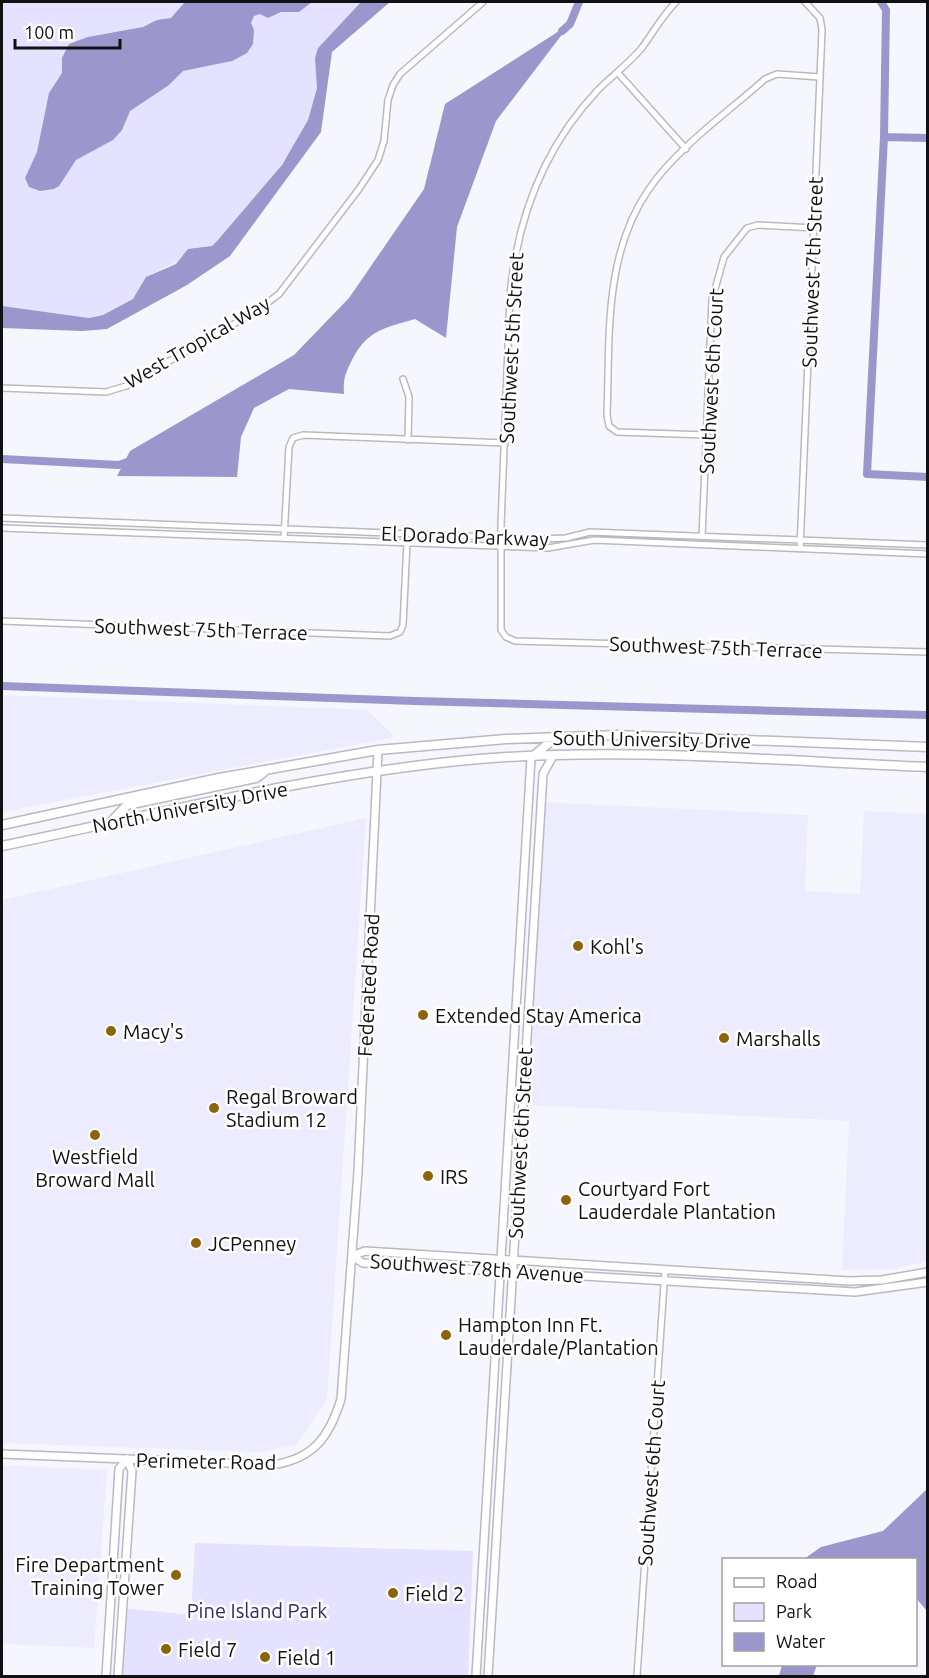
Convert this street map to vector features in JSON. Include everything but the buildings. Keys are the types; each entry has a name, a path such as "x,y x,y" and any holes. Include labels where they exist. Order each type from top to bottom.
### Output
{"main road":[{"name":"South University Drive","path":"378,750 556,737 617,735 927,747"},
{"path":"531,758 556,737"},
{"name":"North University Drive","path":"2,825 267,770 378,750"},
{"name":"South University Drive","path":"378,771 467,760 608,755 927,767"},
{"path":"110,823 127,805 256,778 267,770"},
{"name":"North University Drive","path":"2,846 378,771"}],"street":[{"name":"West Tropical Way","path":"2,388 106,392 126,386 258,310 279,294 359,189 378,160 384,141 388,100 396,80 483,2"},
{"name":"Southwest 5th Street","path":"506,637 501,630 501,536 510,296 513,261 522,221 537,182 555,146 598,90 618,73 640,49 676,2"},
{"name":"Southwest 7th Street","path":"800,549 822,30 820,18 805,2"},
{"path":"618,73 686,149"},
{"path":"707,435 617,432 609,426 607,415 612,304 617,263 629,226 649,189 686,149 765,79 777,74 820,77"},
{"name":"Southwest 6th Court","path":"702,544 712,300 724,257 747,228 758,225 815,228"},
{"path":"403,379 410,397 408,440"},
{"path":"284,537 289,447 293,438 303,435 505,443"},
{"name":"El Dorado Parkway","path":"2,518 501,536 554,540 590,532 927,545"},
{"name":"El Dorado Parkway","path":"2,528 557,548 594,540 927,554"},
{"path":"407,534 407,543"},
{"name":"Southwest 75th Terrace","path":"2,621 390,636 400,632 404,617 407,543"},
{"name":"Southwest 75th Terrace","path":"506,637 514,641 927,652"},
{"name":"Federated Road","path":"352,1256 378,750"},
{"name":"Southwest 6th Street","path":"488,1677 543,777 544,769 554,756"},
{"name":"Southwest 6th Street","path":"476,1677 531,758"},
{"name":"Southwest 78th Avenue","path":"352,1256 365,1251 849,1281 882,1280 927,1272"},
{"name":"Southwest 78th Avenue","path":"352,1256 363,1263 512,1270 812,1290 880,1291 927,1282"},
{"name":"Perimeter Road","path":"2,1454 272,1465 292,1462 310,1452 335,1420 341,1399 352,1256"},
{"name":"Southwest 6th Court","path":"637,1677 665,1270"},
{"path":"812,1290 834,1279"},
{"path":"826,1290 849,1281"},
{"path":"106,1677 120,1469 127,1459"},
{"path":"118,1677 132,1471 127,1459"},
{"path":"115,1543 127,1548"}],"shaded area":[{"path":"2,695 367,710 395,737 2,812"},
{"path":"541,802 808,815 805,891 860,894 864,811 927,814 927,1261 894,1269 842,1270 849,1121 526,1105"},
{"path":"366,818 327,1400 296,1445 259,1452 2,1443 2,900"},
{"path":"2,1465 107,1470 94,1648 2,1644"}],"green space":[{"path":"2,2 361,2 318,48 317,88 308,120 289,154 265,188 212,246 151,274 133,299 103,315 89,318 2,306"},
{"name":"Pine Island Park","path":"195,1543 473,1551 468,1676 118,1676 123,1608 191,1615"}],"water":[{"path":"185,2 312,2 299,12 281,12 268,18 260,14 254,16 251,23 254,30 253,44 247,53 232,61 183,71 169,85 130,111 122,130 113,140 76,160 59,186 40,191 29,187 25,178 37,152 49,93 62,73 62,58 69,44 88,37 143,27 157,20 171,18"},
{"path":"361,2 390,2 332,52 321,132 230,256 187,285 107,329 82,331 2,328 2,306 89,318 103,315 133,299 146,277 176,264 188,249 212,246 282,165 308,120 317,88 315,58 318,48"},
{"path":"570,24 496,121 457,227 446,338 415,319 385,328 369,337 357,352 346,374 344,394 289,389 254,408 241,437 237,477 117,476 130,451 294,355 349,298 424,189 445,104"},
{"path":"927,1489 927,1611 917,1599 917,1558 805,1558 821,1547 883,1531"},
{"path":"782,1666 817,1666 813,1676 779,1676"}],"waterway":[{"path":"562,31 570,24 579,2"},
{"path":"881,2 886,10 884,137 928,138"},
{"path":"884,137 867,474 928,477"},
{"path":"2,459 119,465 133,460"},
{"path":"2,686 415,701 928,715"}],"place":[{"name":"Kohl's","path":"578,946"},
{"name":"Extended Stay America","path":"423,1015"},
{"name":"Macy's","path":"111,1031"},
{"name":"Marshalls","path":"724,1038"},
{"name":"Regal Broward Stadium 12","path":"214,1108"},
{"name":"Westfield Broward Mall","path":"95,1135"},
{"name":"IRS","path":"428,1176"},
{"name":"Courtyard Fort Lauderdale Plantation","path":"566,1200"},
{"name":"JCPenney","path":"196,1243"},
{"name":"Hampton Inn Ft. Lauderdale/Plantation","path":"446,1335"},
{"name":"Fire Department Training Tower","path":"176,1575"},
{"name":"Field 2","path":"393,1593"},
{"name":"Field 7","path":"166,1649"},
{"name":"Field 1","path":"265,1657"}]}
